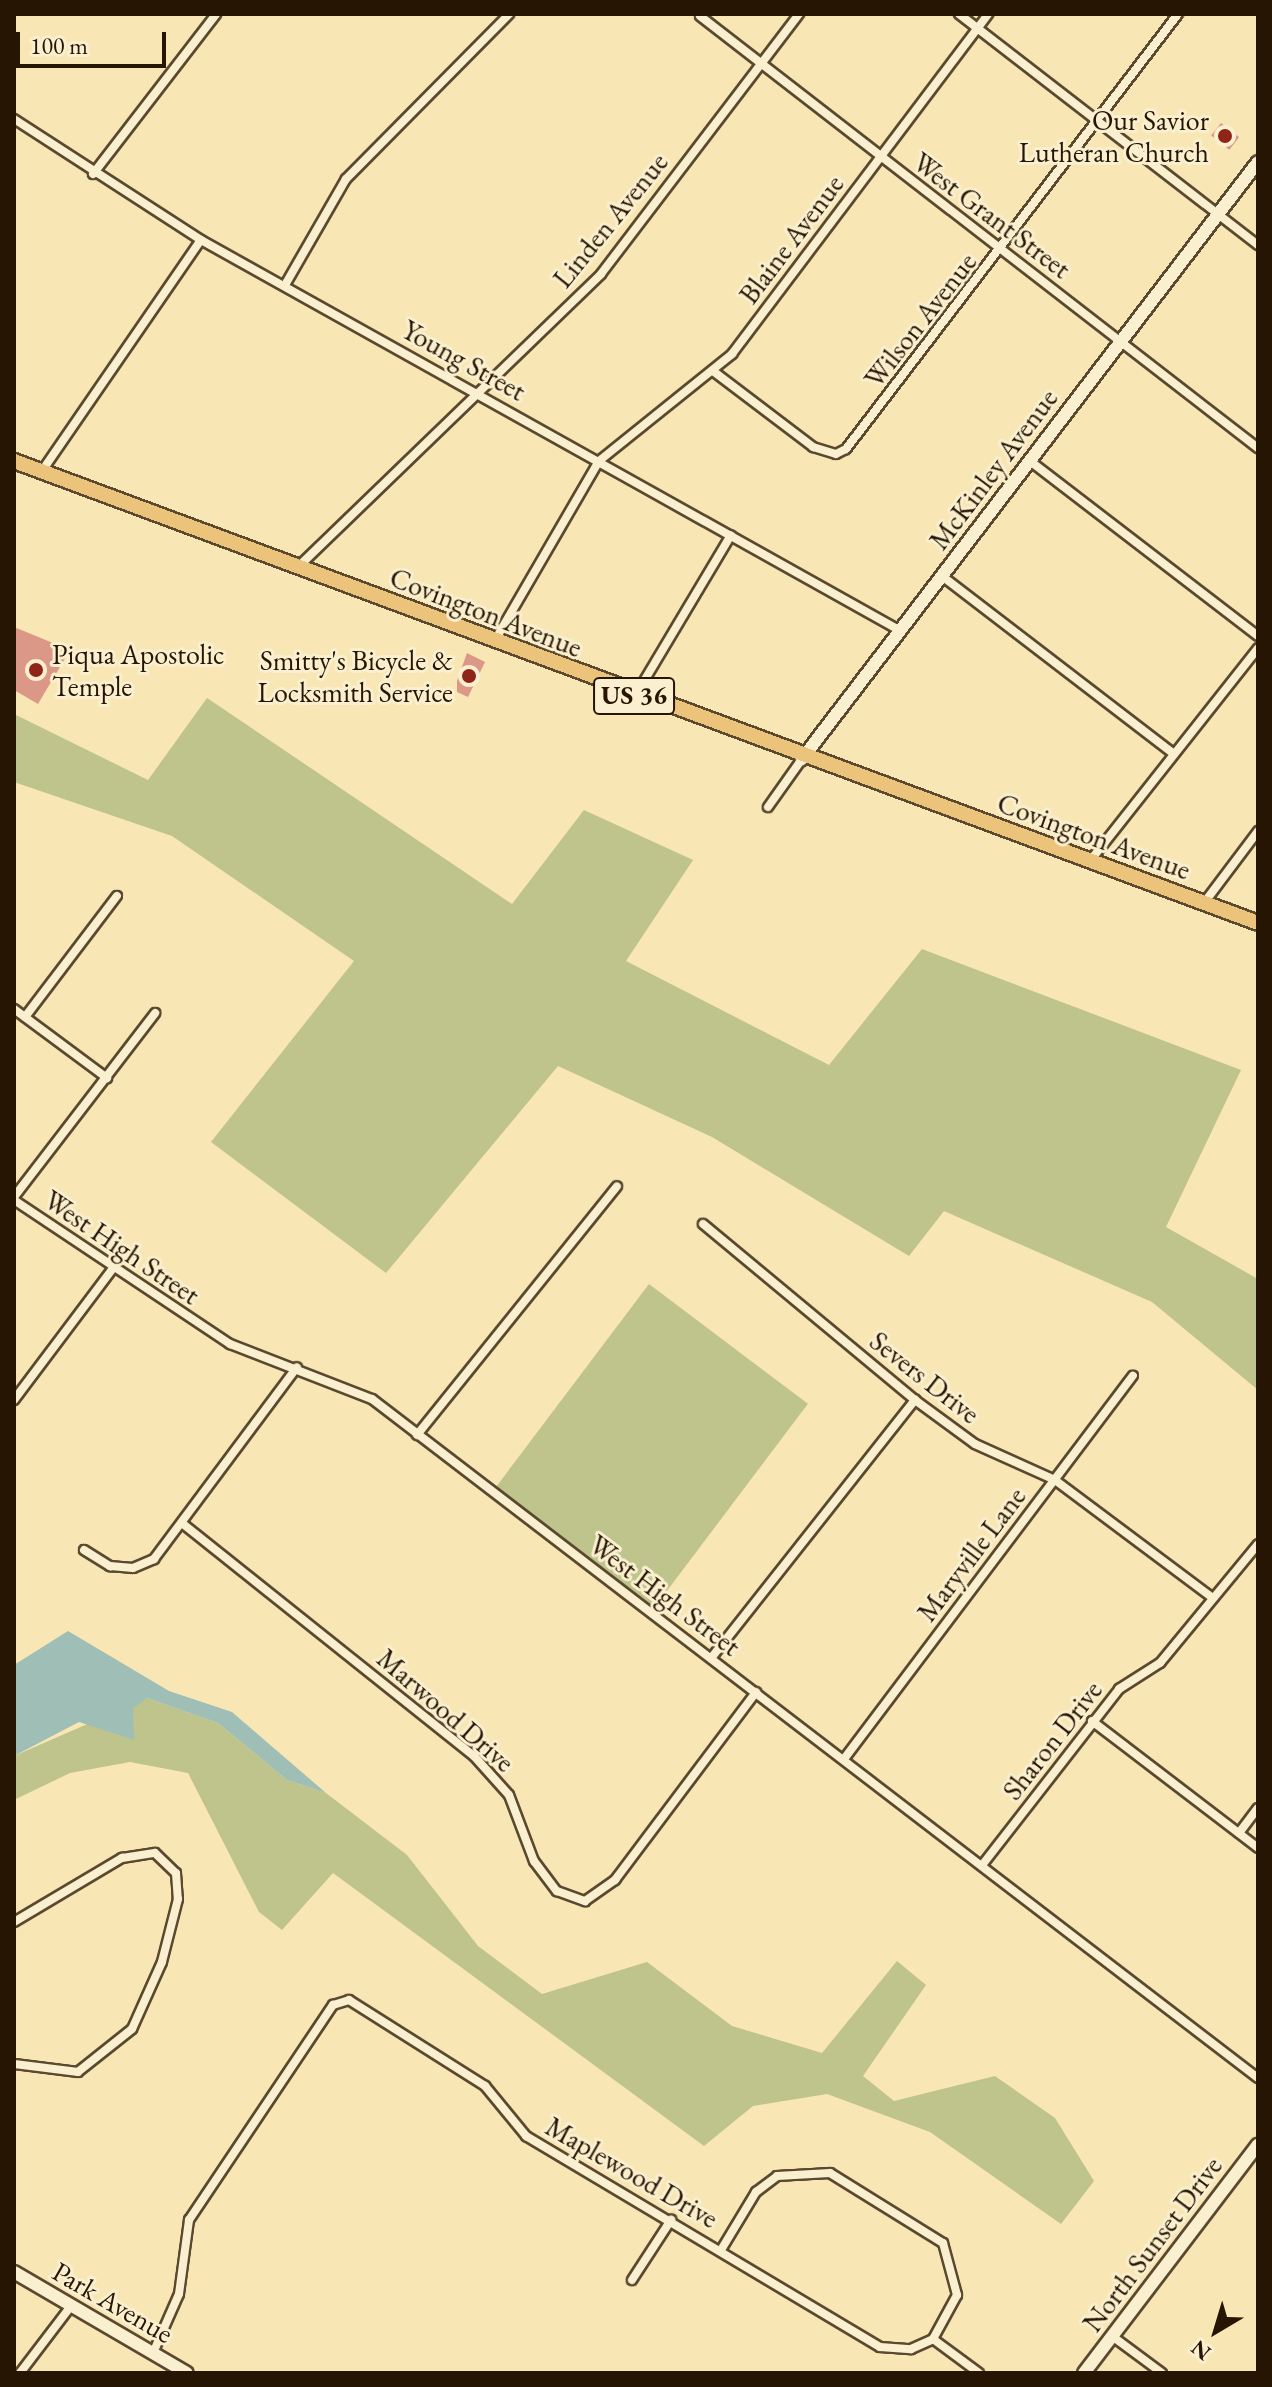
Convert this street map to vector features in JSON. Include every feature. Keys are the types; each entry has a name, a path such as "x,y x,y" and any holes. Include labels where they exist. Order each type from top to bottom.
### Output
{"main road":[{"name":"Covington Avenue","path":"14,461 635,697 1258,923"}],"street":[{"path":"93,174 216,14"},
{"path":"285,285 346,179 509,14"},
{"name":"Linden Avenue","path":"296,569 601,274 799,14"},
{"path":"959,14 1258,245"},
{"name":"Blaine Avenue","path":"599,461 713,371 988,14"},
{"name":"Wilson Avenue","path":"713,371 813,447 836,454 856,440 1178,14"},
{"name":"West Grant Street","path":"700,16 1258,448"},
{"name":"Young Street","path":"14,119 93,174 201,240 899,630"},
{"name":"McKinley Avenue","path":"768,807 899,630 1258,162"},
{"path":"42,471 201,240"},
{"path":"494,643 599,461"},
{"path":"1030,461 1258,636"},
{"path":"635,697 731,535"},
{"path":"942,576 1174,754"},
{"path":"1089,863 1258,648"},
{"path":"1204,903 1258,831"},
{"path":"25,1017 117,896"},
{"path":"14,1009 107,1078"},
{"path":"14,1199 155,1013"},
{"path":"417,1435 617,1186"},
{"name":"West High Street","path":"14,1199 230,1344 297,1367 372,1399 983,1864 1258,2078"},
{"name":"Severs Drive","path":"703,1224 915,1400 975,1444 1055,1480 1213,1598"},
{"path":"14,1400 113,1268"},
{"path":"84,1550 110,1566 133,1568 154,1559 297,1367"},
{"name":"Maryville Lane","path":"844,1759 1133,1376"},
{"path":"712,1657 915,1400"},
{"name":"Marwood Drive","path":"182,1523 474,1756 509,1795 534,1861 557,1891 585,1901 615,1880 756,1692"},
{"name":"Sharon Drive","path":"983,1864 1119,1689 1160,1663 1258,1544"},
{"path":"1092,1721 1258,1848"},
{"path":"1239,1833 1258,1808"},
{"path":"14,1922 122,1858 155,1853 176,1873 178,1899 162,1962 132,2029 78,2072 14,2064"},
{"name":"Maplewood Drive","path":"153,2353 179,2294 189,2220 333,2005 349,2000 485,2086 526,2136 880,2347 911,2349 933,2339"},
{"name":"North Sunset Drive","path":"1084,2373 1258,2145"},
{"path":"721,2250 756,2192 777,2176 830,2173 943,2243 957,2295 933,2339 979,2373"},
{"path":"632,2280 671,2220"},
{"name":"Park Avenue","path":"14,2272 187,2373"},
{"path":"20,2373 71,2306"},
{"path":"1112,2336 1162,2373"}],"green space":[{"path":"207,698 512,904 584,810 693,860 626,961 829,1065 922,949 1241,1070 1166,1227 1258,1279 1258,1390 1152,1302 944,1211 909,1256 712,1137 558,1066 386,1273 211,1142 354,961 172,836 14,782 14,714 148,780"},
{"path":"649,1284 808,1404 651,1612 492,1492"},
{"path":"147,1698 218,1723 287,1780 326,1793 407,1855 478,1946 542,1994 647,1962 732,2026 822,2053 897,1961 926,1985 863,2076 894,2101 995,2076 1055,2118 1094,2181 1061,2224 930,2132 827,2094 753,2106 704,2146 333,1873 282,1930 259,1912 188,1773 130,1762 70,1773 14,1800 14,1756"}],"water":[{"path":"68,1631 169,1691 232,1712 326,1793 287,1780 218,1723 147,1698 133,1708 134,1740 79,1722 14,1756 14,1665"}],"building":[{"name":"Our Savior Lutheran Church","path":"1221,123 1239,137 1229,150 1211,136"},
{"name":"Piqua Apostolic Temple","path":"14,627 70,650 38,704 14,690"},
{"name":"Smitty's Bicycle & Locksmith Service","path":"467,653 485,662 468,697 457,692 457,681"}],"place":[{"name":"Our Savior Lutheran Church","path":"1225,136"},
{"name":"Piqua Apostolic Temple","path":"36,670"},
{"name":"Smitty's Bicycle & Locksmith Service","path":"469,676"}]}
